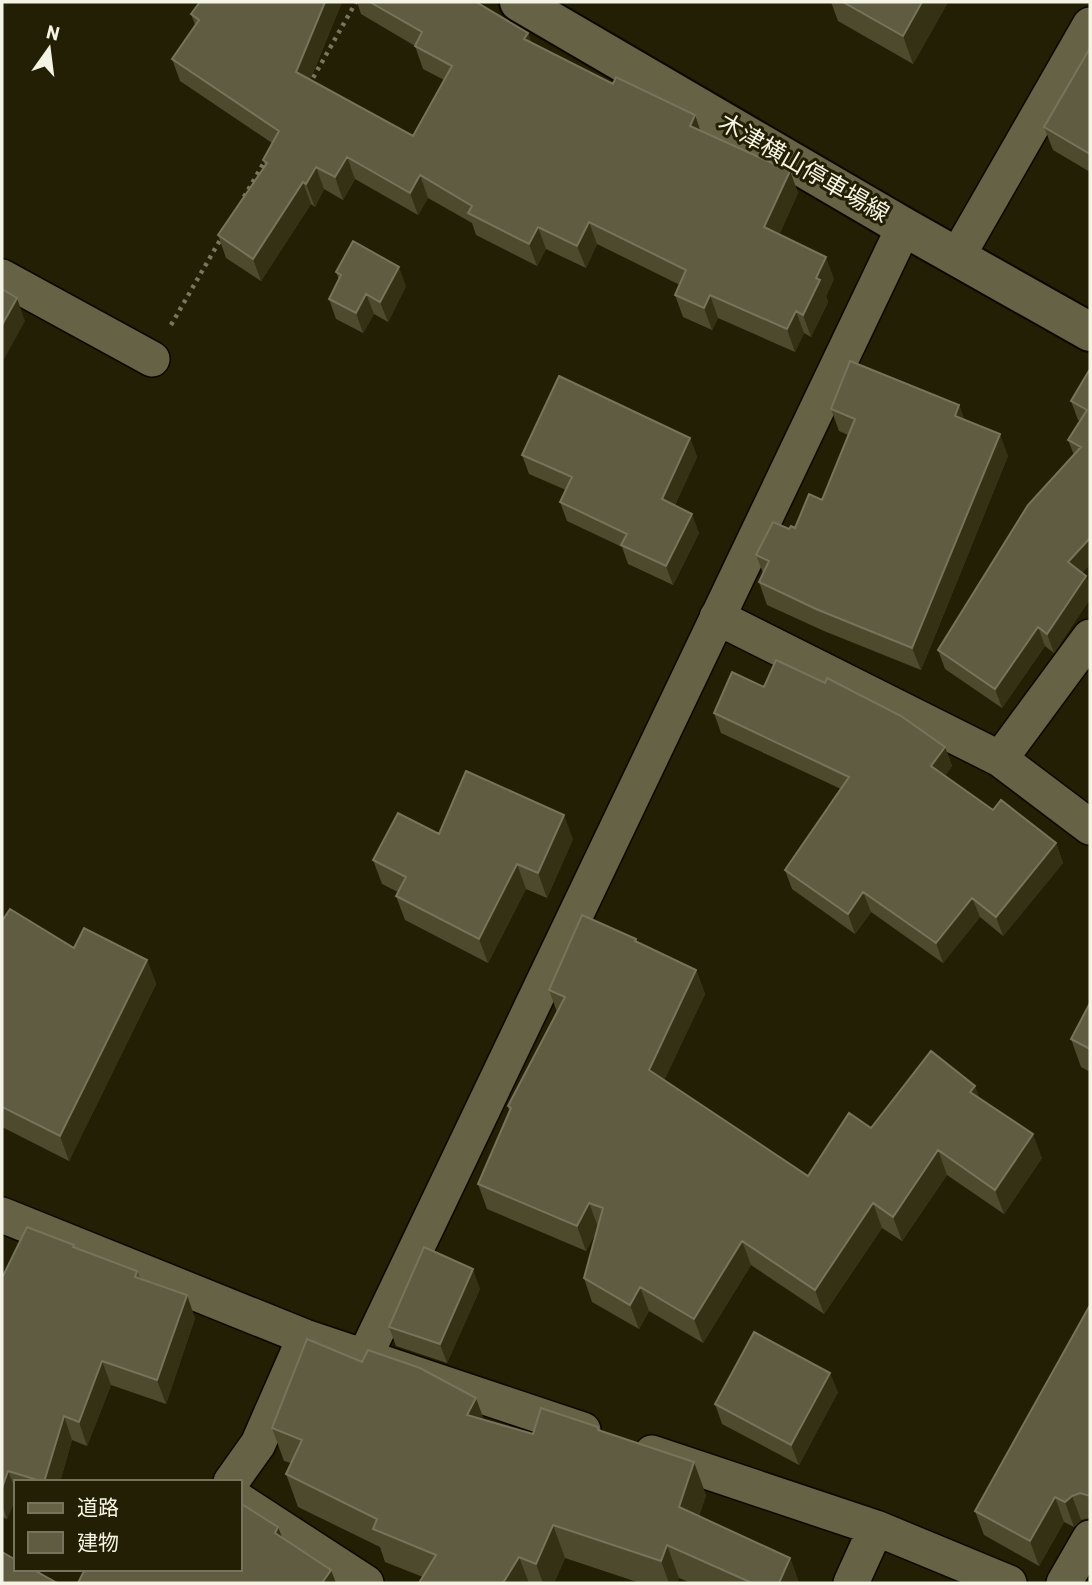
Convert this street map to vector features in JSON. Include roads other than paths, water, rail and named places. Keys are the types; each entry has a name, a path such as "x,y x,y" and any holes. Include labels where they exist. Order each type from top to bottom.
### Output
{"main road":[{"name":"木津横山停車場線","path":"519,2 904,227 1090,332"}],"street":[{"path":"957,257 1090,25"},
{"path":"365,1356 904,227"},
{"path":"2,276 152,359"},
{"path":"717,617 1000,759 1090,827"},
{"path":"1000,759 1090,637"},
{"path":"2,1215 305,1337 876,1528 1009,1583"},
{"path":"232,1480 258,1444 305,1337"},
{"path":"242,1501 366,1583"},
{"path":"851,1583 876,1528"},
{"path":"1064,1583 1090,1538"}]}
